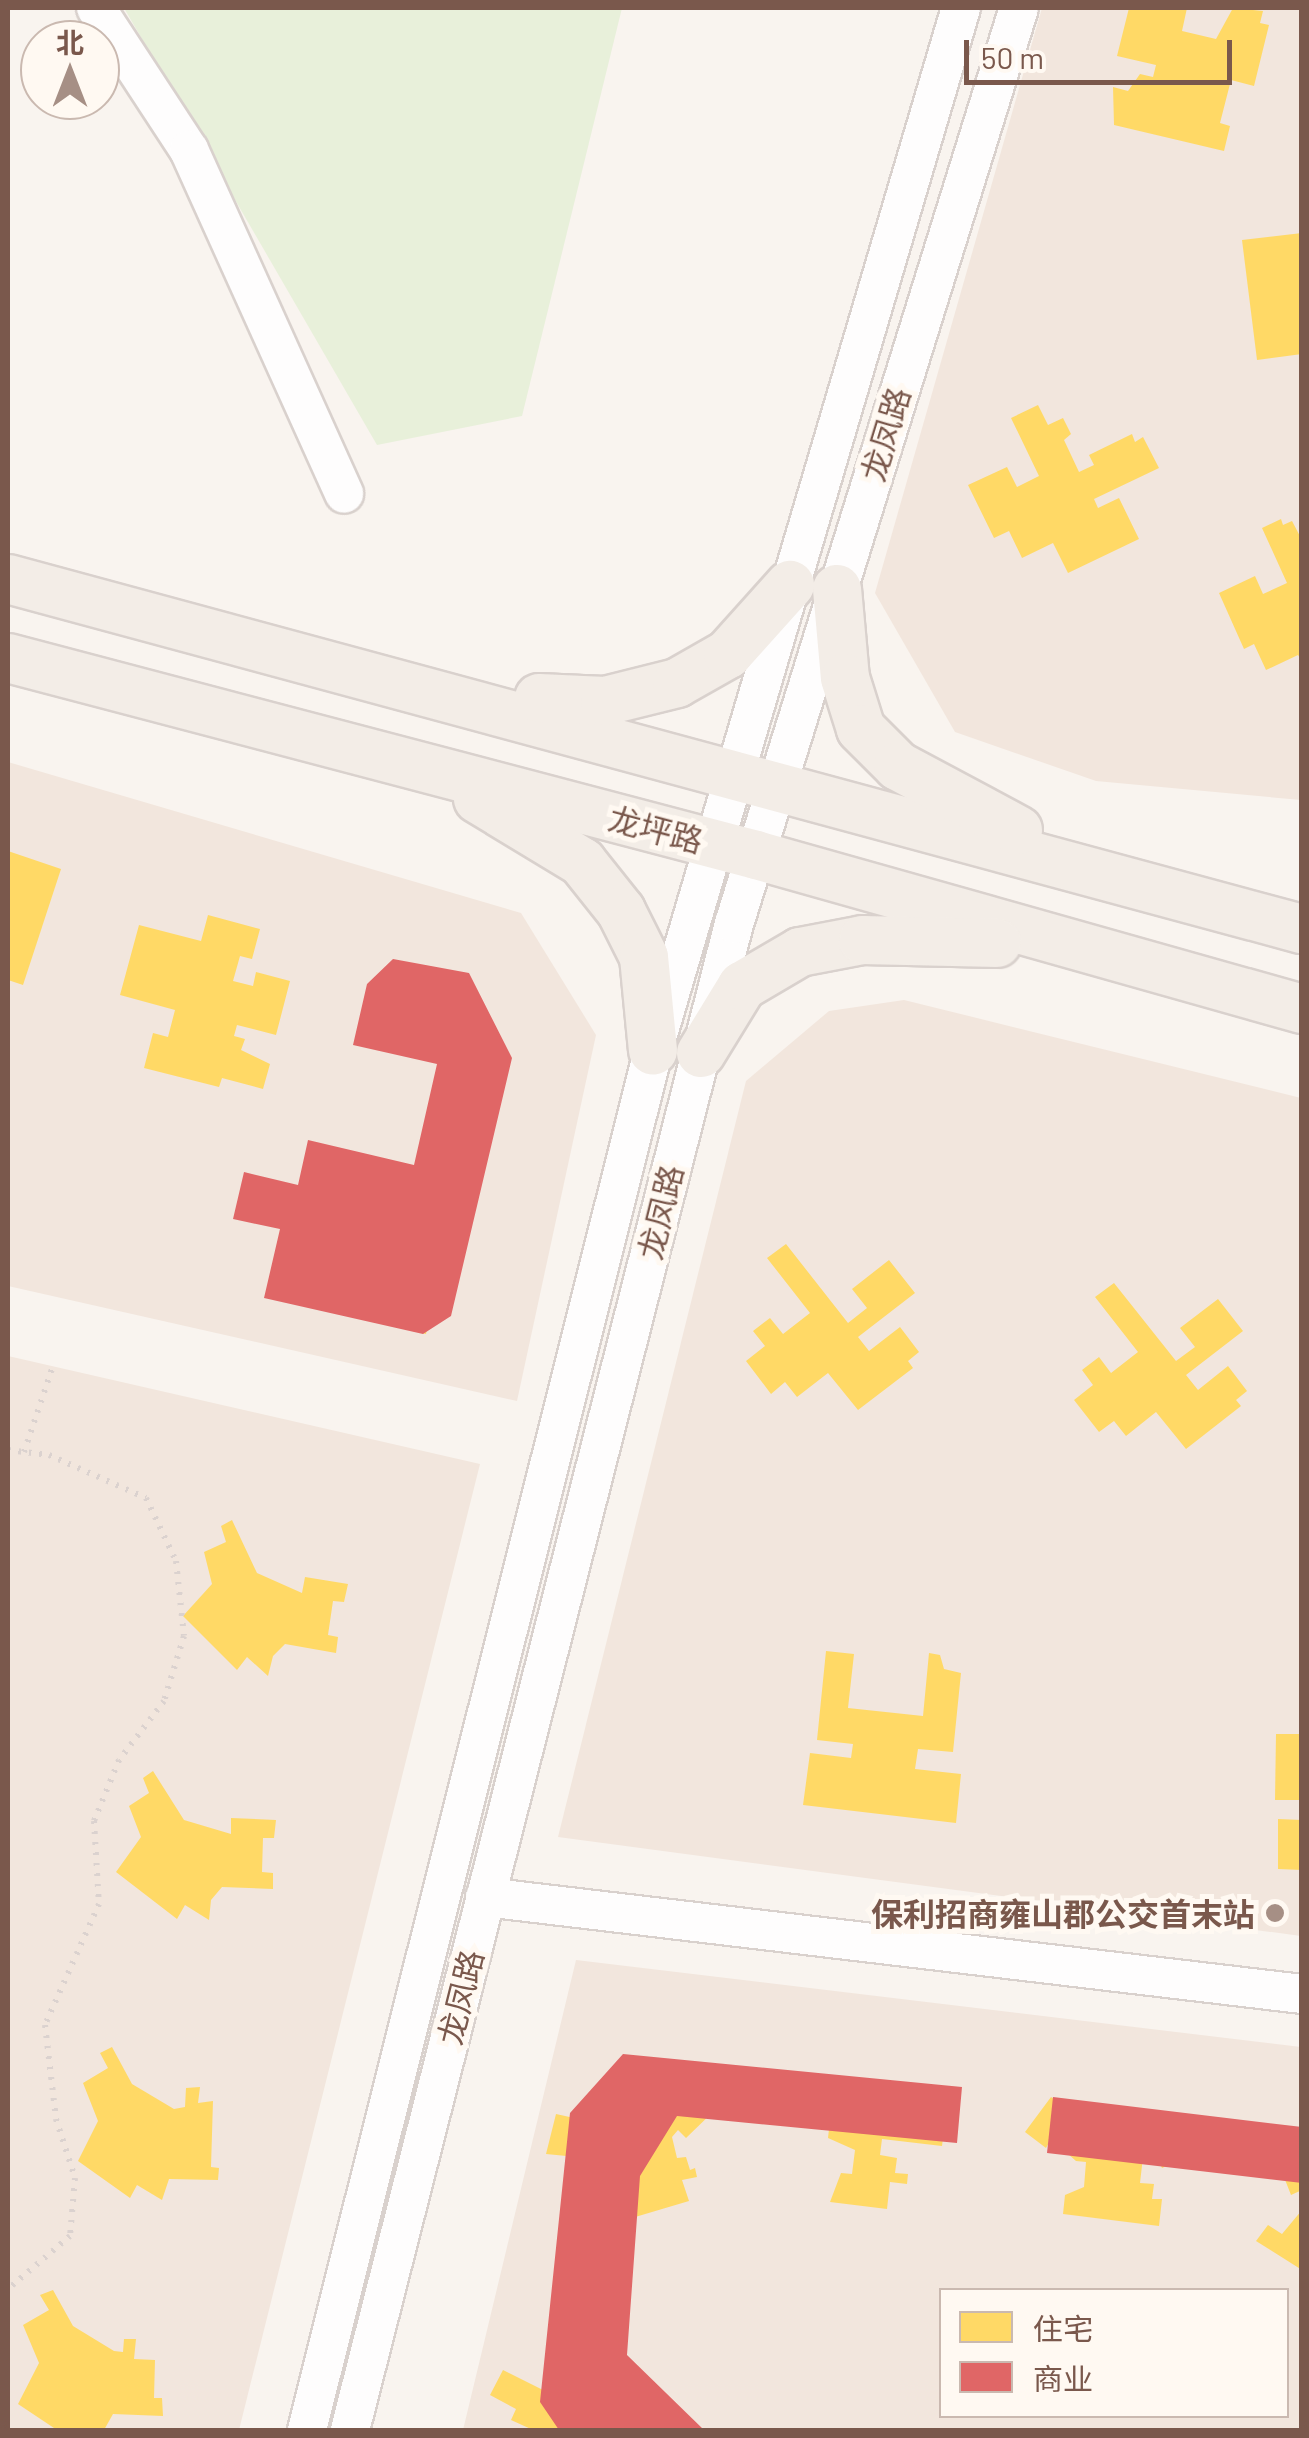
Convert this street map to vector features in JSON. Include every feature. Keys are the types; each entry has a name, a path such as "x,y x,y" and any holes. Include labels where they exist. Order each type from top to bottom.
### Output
{"main road":[{"path":"8,579 755,777 1302,929"},
{"path":"442,693 605,701 677,682 728,654 813,587 861,730 898,766 1096,872"},
{"name":"龙坪路","path":"8,658 734,850 1302,1009"},
{"path":"432,771 582,862 621,910 644,957 653,1051"},
{"path":"701,1053 742,986 800,952 864,940 1080,947"}],"street":[{"path":"96,8 189,150 344,494"},
{"name":"龙凤路","path":"813,587 961,8"},
{"name":"龙凤路","path":"307,2430 653,1051 734,850 813,587 1019,8"},
{"name":"龙凤路","path":"350,2430 701,1053 734,850"},
{"path":"485,1897 1302,1994"}],"path":[{"path":"24,1452 52,1366"},
{"path":"8,1450 49,1455 146,1498 176,1560 184,1636 164,1701 119,1760 94,1821 99,1904 46,2025 56,2118 75,2178 70,2236 8,2289"}],"shaded area":[{"path":"1042,8 1301,8 1301,800 1096,781 955,732 875,593"},
{"path":"8,762 521,913 596,1035 517,1401 8,1286"},
{"path":"904,1000 1301,1098 1301,1936 558,1837 746,1081 829,1011"},
{"path":"8,1356 480,1464 239,2430 8,2430"},
{"path":"576,1960 1301,2047 1301,2430 463,2430"}],"green space":[{"path":"124,8 622,8 522,416 377,445"}],"building: 住宅":[{"path":"1129,8 1187,8 1182,31 1216,39 1233,8 1263,11 1260,23 1269,25 1254,86 1231,80 1220,123 1230,126 1224,151 1114,125 1113,87 1128,91 1140,74 1153,77 1156,65 1117,56"},
{"path":"1302,233 1302,354 1257,360 1242,240"},
{"path":"1038,405 1048,425 1063,418 1071,434 1064,440 1079,472 1094,465 1089,455 1132,434 1135,442 1143,437 1159,468 1094,499 1098,508 1119,498 1139,539 1068,573 1053,543 1022,558 1009,531 994,538 968,485 1007,467 1017,487 1039,476 1011,418"},
{"path":"1281,519 1283,525 1292,521 1302,540 1302,661 1298,655 1266,670 1254,644 1244,649 1219,593 1255,576 1263,594 1287,583 1262,528"},
{"path":"8,851 61,869 23,985 8,980"},
{"path":"208,915 260,929 252,959 240,956 233,981 253,986 256,972 290,981 276,1035 237,1025 234,1036 245,1039 241,1050 270,1064 263,1089 222,1078 219,1087 144,1068 153,1033 168,1037 175,1010 120,995 139,925 201,941"},
{"path":"333,1155 349,1159 353,1185 372,1190 385,1165 415,1178 416,1211 393,1206 385,1234 449,1250 441,1282 413,1275 410,1285 422,1288 419,1300 432,1304 426,1334 316,1308 325,1274 340,1277 343,1264 353,1267 358,1243 338,1238 335,1251 324,1248 321,1262 291,1255 306,1226 293,1223 306,1169 328,1174"},
{"path":"786,1244 848,1323 867,1308 852,1289 889,1260 915,1293 858,1337 869,1351 900,1327 919,1352 908,1361 913,1368 858,1410 828,1373 797,1397 785,1382 771,1394 746,1361 765,1346 753,1331 770,1318 783,1334 810,1313 767,1258"},
{"path":"1114,1283 1176,1361 1195,1347 1180,1328 1218,1299 1243,1331 1186,1375 1198,1390 1228,1366 1247,1391 1236,1400 1241,1406 1186,1449 1156,1412 1126,1436 1114,1421 1099,1432 1074,1400 1093,1385 1082,1370 1099,1357 1111,1373 1138,1352 1095,1297"},
{"path":"232,1520 257,1573 302,1593 305,1577 348,1584 344,1602 333,1601 328,1635 338,1637 336,1653 285,1644 273,1656 268,1676 247,1657 237,1670 183,1616 212,1584 204,1552 226,1542 221,1526"},
{"path":"826,1651 854,1654 848,1708 923,1716 929,1653 940,1655 944,1669 961,1673 953,1752 918,1749 915,1769 961,1774 956,1823 803,1805 810,1753 851,1758 853,1744 817,1740"},
{"path":"1276,1734 1302,1734 1302,1800 1275,1800"},
{"path":"153,1771 184,1820 231,1834 231,1818 276,1820 274,1838 263,1838 262,1872 273,1873 273,1889 222,1887 211,1900 209,1920 185,1905 177,1919 116,1872 141,1837 129,1806 149,1793 143,1778"},
{"path":"1278,1819 1302,1820 1302,1870 1278,1869"},
{"path":"112,2047 132,2084 174,2109 185,2107 186,2088 200,2087 198,2103 213,2101 211,2167 219,2168 218,2180 169,2179 162,2200 137,2185 130,2198 78,2161 98,2121 83,2083 108,2068 100,2053"},
{"path":"778,2076 850,2084 848,2104 881,2108 883,2089 948,2097 942,2146 882,2139 880,2155 897,2158 895,2173 908,2174 907,2184 890,2182 887,2209 830,2202 841,2173 852,2174 855,2150 828,2138 829,2129 772,2123"},
{"path":"686,2083 716,2109 686,2138 678,2130 672,2137 677,2158 686,2157 690,2170 695,2168 697,2177 682,2180 689,2201 615,2223 606,2195 619,2192 616,2181 626,2177 622,2166 576,2167 577,2157 546,2154 556,2114 615,2127 651,2115"},
{"path":"1051,2097 1096,2129 1135,2132 1182,2117 1195,2153 1162,2168 1156,2154 1143,2157 1140,2183 1154,2184 1152,2199 1162,2199 1159,2226 1063,2214 1065,2195 1084,2187 1086,2162 1076,2161 1051,2139 1046,2148 1025,2132"},
{"path":"1299,2133 1302,2190 1291,2195 1282,2172 1269,2177 1257,2153"},
{"path":"1302,2210 1302,2270 1256,2241 1268,2225 1282,2234"},
{"path":"53,2290 73,2326 114,2351 123,2352 124,2339 136,2339 134,2359 155,2360 154,2398 162,2398 163,2416 113,2414 104,2430 57,2430 18,2404 39,2363 23,2325 49,2310 40,2295"},
{"path":"503,2370 547,2392 596,2390 627,2374 645,2407 615,2424 609,2415 574,2415 574,2430 533,2430 511,2420 516,2409 490,2395"}],"building: 商业":[{"path":"393,959 469,973 512,1058 451,1316 423,1334 264,1298 280,1229 233,1219 244,1172 298,1185 308,1140 414,1165 437,1064 353,1045 367,984"},
{"path":"623,2054 962,2087 957,2143 677,2116 640,2176 627,2355 704,2430 559,2430 540,2402 570,2113"},
{"path":"1053,2097 1302,2127 1302,2183 1047,2153"}],"place":[{"name":"保利招商雍山郡公交首末站","path":"1275,1913"}]}
